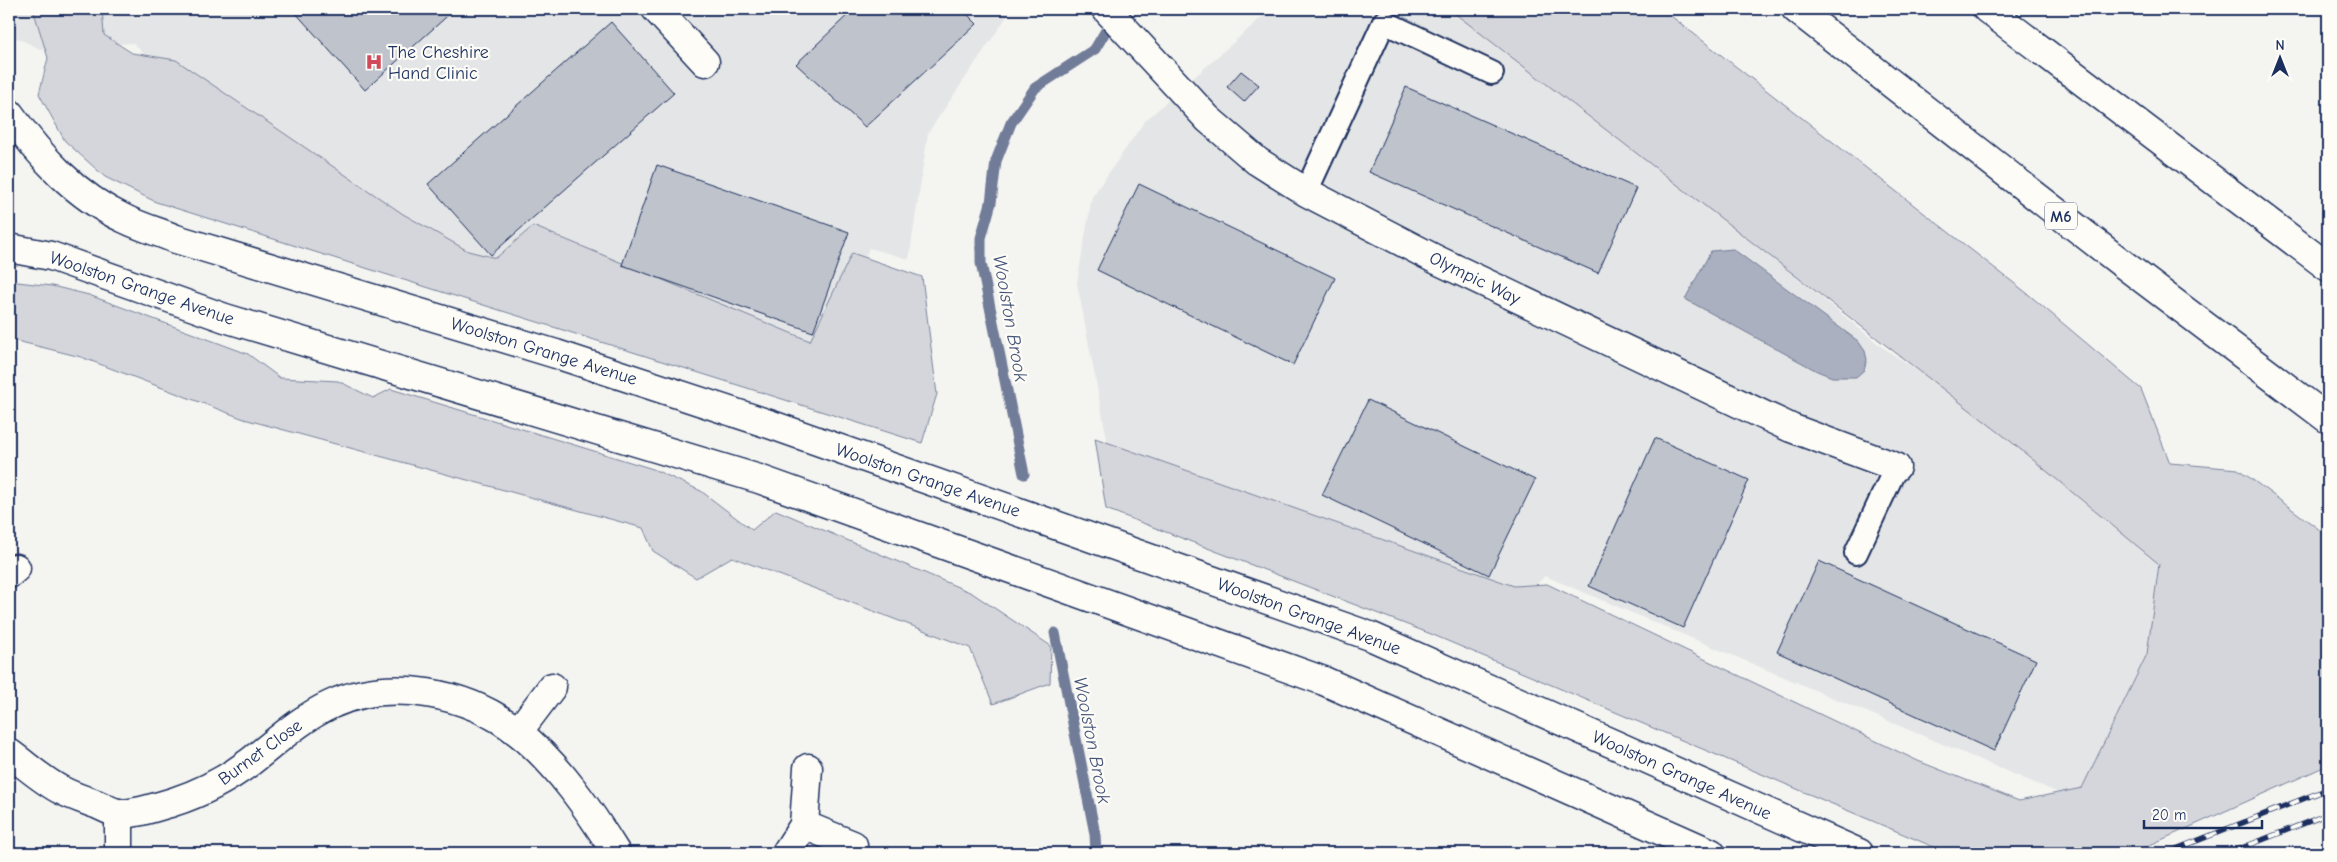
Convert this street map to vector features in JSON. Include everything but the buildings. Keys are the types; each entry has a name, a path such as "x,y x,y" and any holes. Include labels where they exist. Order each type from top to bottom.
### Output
{"main road":[{"path":"656,9 705,62"},
{"name":"Olympic Way","path":"1106,9 1208,119 1257,161 1306,192 1435,259 1791,428 1896,467"},
{"name":"M6","path":"1796,9 2119,260 2328,419"},
{"path":"1988,9 2328,267"},
{"name":"Woolston Grange Avenue","path":"9,113 35,149 62,176 88,198 125,219 176,239 556,354 772,425 1370,636 1859,853"},
{"name":"Woolston Grange Avenue","path":"9,248 51,256 225,318 759,479 1324,681 1711,853"},
{"path":"518,732 552,687"},
{"name":"Burnet Close","path":"119,813 151,808 186,798 216,784 248,763 293,727 330,705 364,694 399,690 433,694 471,706 518,732 540,752 574,792 616,853"},
{"path":"9,752 60,790 119,813 119,853"},
{"path":"786,853 804,825 808,768"},
{"path":"804,825 853,845"}],"lane":[{"path":"1306,192 1384,22 1492,73"},
{"path":"1856,553 1896,467"}],"shaded area":[{"path":"9,9 1012,9 928,133 909,259 869,248 816,376 419,257 204,114 133,43 40,49 9,34"},
{"path":"33,9 102,9 104,35 132,53 176,60 403,214 468,251 496,258 533,226 810,341 852,253 922,277 937,394 922,443 156,202 105,177 65,141 39,94 48,58"},
{"path":"1271,9 1470,9 1882,347 2025,442 2202,591 2082,803 1545,576 1517,603 1108,444 1077,283 1092,197 1145,121"},
{"path":"1449,9 1662,9 2028,294 2141,389 2170,463 2238,469 2328,536 2328,765 2132,853 1948,853 1431,634 1106,509 1095,438 1514,586 1547,584 1918,761 2019,801 2082,788 2147,654 2159,564 2009,440"},
{"path":"9,281 52,286 89,295 248,354 280,378 338,381 373,398 391,389 653,469 701,491 752,530 776,510 972,593 1051,646 1050,683 993,704 970,648 732,557 696,578 653,551 643,528 244,419 81,357 9,339"}],"water":[{"path":"1733,249 1858,341 1865,351 1867,360 1864,370 1856,377 1832,377 1817,371 1685,299 1711,251"}],"waterway":[{"name":"Woolston Brook","path":"1024,474 981,263 981,238 991,203 996,161 1011,123 1035,88 1095,49 1114,17"},
{"name":"Woolston Brook","path":"1055,633 1095,834 1096,853"}],"railway":[{"path":"2166,853 2328,789"},
{"path":"2229,853 2328,814"}],"place":[{"name":"The Cheshire Hand Clinic","path":"374,62"}]}
